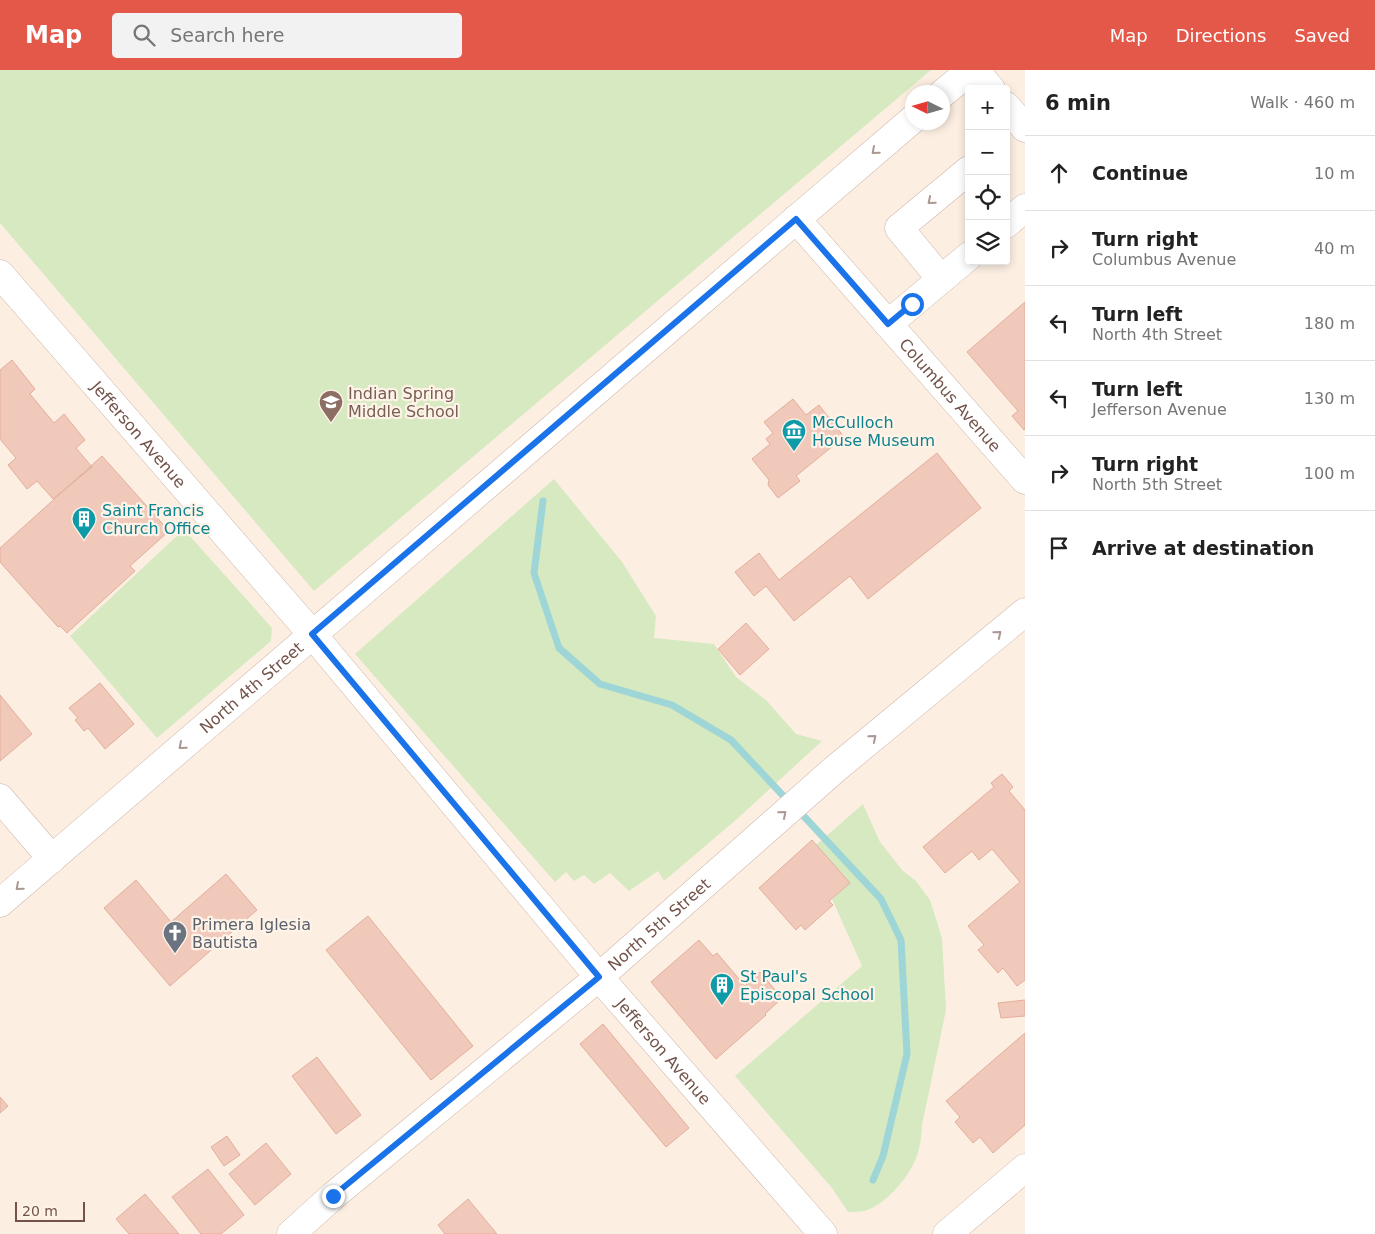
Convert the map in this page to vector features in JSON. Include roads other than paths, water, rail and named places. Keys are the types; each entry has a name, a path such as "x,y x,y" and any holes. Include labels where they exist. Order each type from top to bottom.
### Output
{"street":[{"path":"950,87 970,70"},
{"path":"975,70 988,85"},
{"name":"North 4th Street","path":"0,903 905,126"},
{"path":"941,279 900,228 965,173"},
{"path":"1010,221 1025,208"},
{"name":"Columbus Avenue","path":"796,219 1025,480"},
{"path":"888,324 965,259"},
{"name":"Jefferson Avenue","path":"0,274 312,634 599,977 823,1234"},
{"name":"North 5th Street","path":"291,1234 333,1196 599,977 835,769 1025,612"},
{"path":"0,798 52,858"},
{"path":"946,1234 1025,1168"}],"waterway":[{"path":"543,501 534,573 559,648 600,684 672,705 731,740 790,803"},
{"path":"798,810 881,899 901,940 907,1054 883,1156 873,1180"}],"place":[{"name":"Indian Spring Middle School","path":"331,423"},
{"name":"McCulloch House Museum","path":"794,452"},
{"name":"Saint Francis Church Office","path":"84,540"},
{"name":"Primera Iglesia Bautista","path":"175,954"},
{"name":"St Paul's Episcopal School","path":"722,1006"}]}
